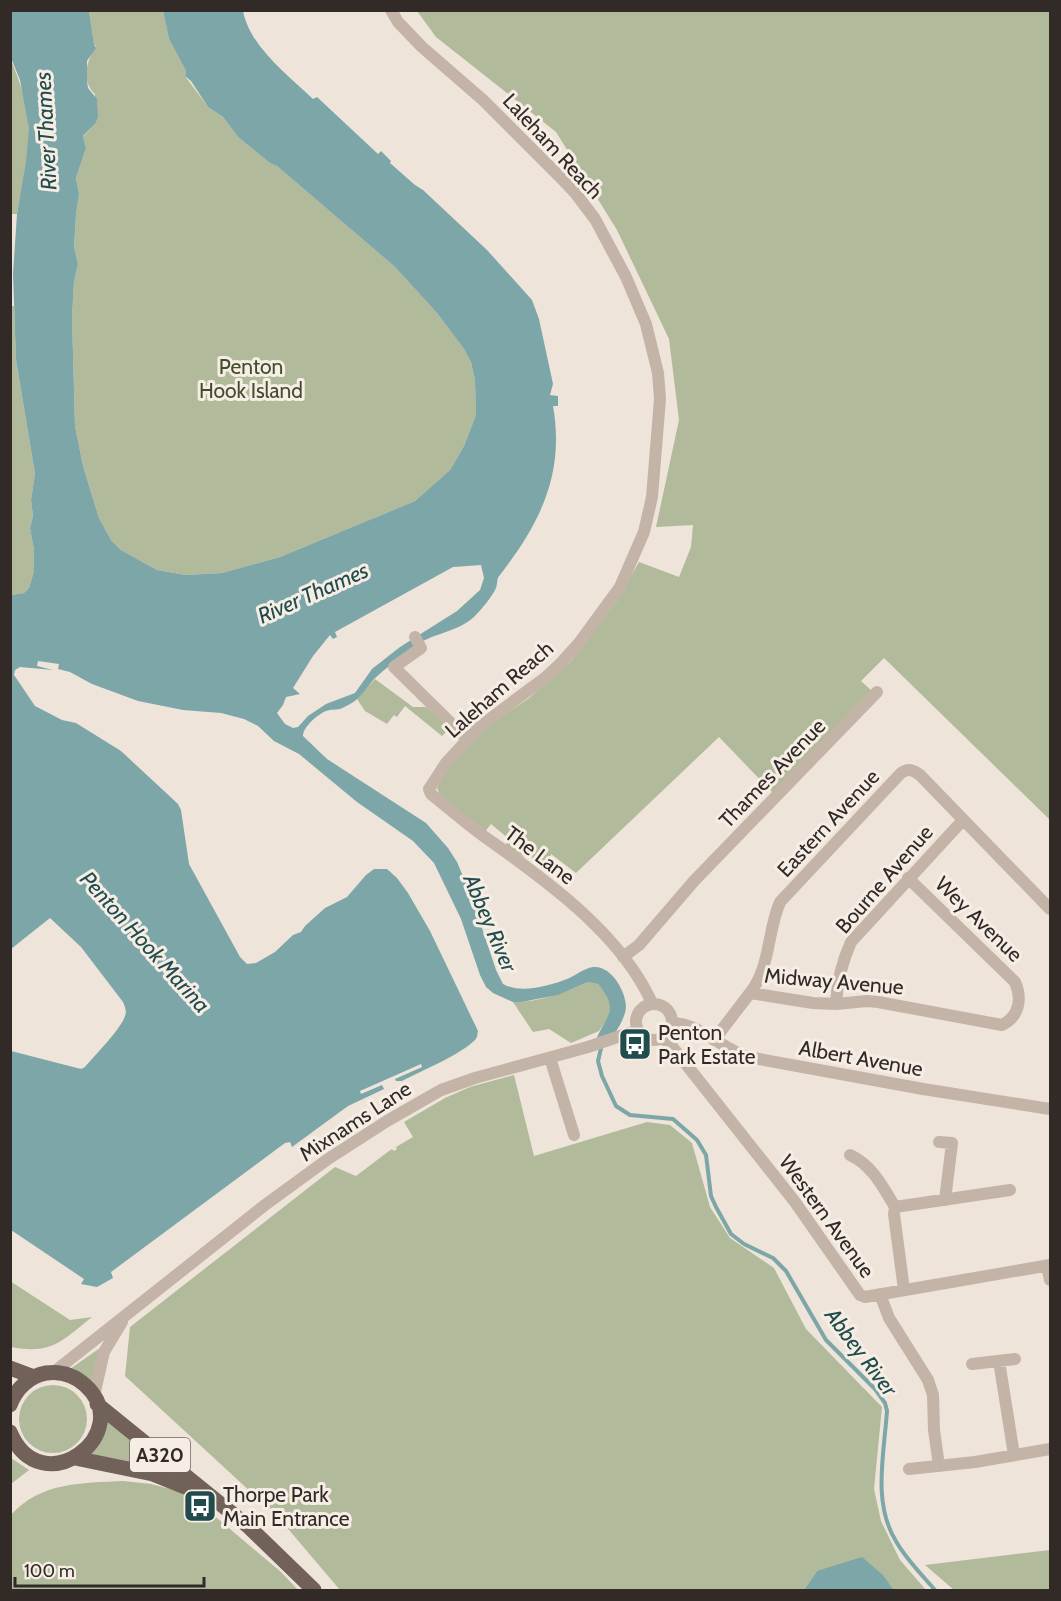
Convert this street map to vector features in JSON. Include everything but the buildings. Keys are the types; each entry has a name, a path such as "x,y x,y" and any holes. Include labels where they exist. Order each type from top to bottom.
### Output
{"main road":[{"path":"10,1368 34,1377"},
{"path":"10,1405 22,1385 34,1377 54,1372 77,1378 87,1386 95,1400 99,1416 98,1429 86,1450 75,1458 50,1463 40,1461 22,1451 10,1432"},
{"name":"A320","path":"95,1400 224,1506 289,1564 314,1590"},
{"name":"A320","path":"75,1458 153,1474 194,1490 224,1506"}],"street":[{"name":"Laleham Reach","path":"391,10 398,22 422,47 483,100 561,178 595,219 638,302 652,345 658,373 660,399 652,497 644,532 623,580 609,604 559,665 483,723 467,739 446,763 429,789"},
{"path":"417,640 421,648 418,652 394,667 467,739"},
{"name":"Thames Avenue","path":"623,957 639,945 694,881 878,692"},
{"name":"Eastern Avenue","path":"750,993 758,982 768,955 773,921 780,902 906,770 913,770 1050,909"},
{"name":"The Lane","path":"429,789 431,794 570,902 594,925 623,957 652,1003"},
{"name":"Bourne Avenue","path":"836,1004 843,960 850,942 963,820"},
{"name":"Wey Avenue","path":"908,878 1015,982 1021,999 1007,1023"},
{"name":"Midway Avenue","path":"714,1040 750,993 813,1003 836,1004 867,1000 1002,1025 1007,1023"},
{"path":"652,1003 665,1007 670,1013 672,1023 668,1033 662,1038 648,1039 638,1030 636,1016 639,1010 652,1003"},
{"name":"Albert Avenue","path":"672,1023 686,1025 734,1053 748,1057 1050,1109"},
{"name":"Mixnams Lane","path":"54,1372 265,1205 328,1159 387,1121 441,1090 638,1030"},
{"name":"Western Avenue","path":"662,1038 670,1044 755,1149 860,1294 866,1297 1049,1265"},
{"path":"550,1058 574,1135"},
{"path":"939,1142 952,1143 945,1200"},
{"path":"850,1155 861,1160 871,1171 895,1207 904,1290"},
{"path":"895,1207 1010,1190"},
{"path":"1049,1265 1050,1280"},
{"path":"880,1294 889,1318 928,1380 933,1395 934,1430 939,1466"},
{"name":"Mixnams Lane","path":"95,1400 104,1352 128,1313"},
{"path":"972,1364 1015,1359"},
{"path":"999,1361 1014,1455"},
{"path":"909,1468 939,1466 1050,1449"}],"green space":[{"name":"Penton Hook Island","path":"89,11 163,11 169,39 186,71 185,76 208,107 223,117 238,137 277,166 395,267 437,313 464,349 471,362 475,380 476,415 464,446 450,470 415,501 280,557 222,573 186,575 157,570 121,550 111,540 99,518 83,466 75,426 72,317 74,282 78,264 74,247 79,194 76,178 86,148 83,137 95,124 95,94 90,89 86,77 86,70 96,46"},
{"path":"417,11 1050,11 1050,820 884,658 861,681 873,692 774,794 719,737 576,873 551,854 546,869 530,856 524,857 505,846 509,839 491,824 484,833 442,799 437,788 449,767 484,729 529,698 571,661 617,601 639,562 679,577 691,547 693,525 656,527 679,420 669,339 617,230 556,132 436,37"},
{"path":"10,58 23,93 29,130 27,162 17,214 10,214"},
{"path":"11,306 14,306 16,360 35,474 31,500 33,516 30,528 34,550 34,571 29,588 24,593 11,595"},
{"path":"375,679 413,707 426,707 452,730 451,733 448,730 442,736 405,706 397,717 394,715 387,724 365,711 357,699"},
{"path":"588,982 598,984 608,996 611,1004 609,1016 599,1031 571,1043 549,1029 533,1032 513,1002 552,996"},
{"path":"514,1075 534,1156 647,1122 670,1125 692,1143 710,1207 730,1238 774,1268 806,1329 882,1407 874,1489 881,1521 900,1560 926,1590 894,1590 884,1576 817,1571 804,1590 340,1590 278,1517 125,1376 130,1327 335,1167 356,1176 389,1151 392,1149 394,1151 396,1147 413,1137 404,1122 445,1098 470,1087"},
{"path":"10,1281 70,1320 92,1317 55,1344 36,1349 11,1347"},
{"path":"100,1348 91,1384 70,1369"},
{"path":"53,1385 66,1388 77,1395 84,1406 87,1419 84,1432 77,1443 66,1450 53,1453 40,1450 29,1443 22,1432 19,1419 22,1406 29,1395 40,1388"},
{"path":"105,1416 181,1478 90,1454 97,1445"},
{"path":"11,1458 29,1470 11,1484"},
{"path":"123,1481 151,1484 178,1491 217,1518 281,1572 298,1590 11,1590 11,1515 22,1504 48,1490 62,1486"},
{"path":"1050,1550 1050,1590 954,1590 925,1565"}],"water":[{"path":"11,11 89,11 96,48 87,61 87,81 88,88 97,99 98,117 95,124 83,136 86,148 76,178 79,194 74,247 78,264 74,282 72,317 75,426 83,466 99,518 111,540 121,550 157,570 186,575 222,573 280,557 415,501 450,470 464,446 476,415 475,380 471,362 437,313 395,267 277,166 238,137 223,117 208,107 191,81 185,76 186,71 169,39 163,11 243,11 253,37 271,60 313,99 317,97 378,154 381,151 391,161 390,163 423,190 487,250 532,300 539,319 553,384 550,395 558,396 558,406 553,406 556,431 552,476 538,517 499,577 492,595 474,617 460,626 420,642 374,679 356,700 340,709 326,711 315,718 305,729 303,736 327,759 426,823 448,848 457,862 471,895 496,970 503,984 526,989 535,988 567,979 583,970 600,967 616,980 626,1007 615,1033 596,1040 610,1006 609,1000 598,984 588,982 558,995 521,1002 513,1002 493,993 486,987 480,975 461,919 434,863 413,841 357,802 299,754 274,741 258,726 244,719 221,713 183,710 138,701 58,669 59,664 38,661 37,666 53,670 20,667 15,670 14,675 35,706 62,720 76,723 121,751 178,804 181,810 189,864 240,957 247,964 256,963 275,952 293,935 301,932 325,908 347,897 374,869 387,869 408,893 430,931 478,1031 476,1039 468,1046 440,1062 402,1081 395,1079 422,1067 421,1064 360,1091 361,1094 382,1085 384,1089 348,1106 292,1147 290,1142 285,1143 111,1272 113,1278 97,1287 81,1284 84,1279 11,1230 11,1051 81,1069 113,1035 123,1021 126,1012 123,1002 81,947 50,918 11,949 11,595 24,593 29,588 34,571 34,550 30,528 33,516 31,500 35,474 16,360 13,274 17,214 29,129 20,80 11,58","holes":["481,565 484,578 480,590 457,611 400,647 372,669 355,693 326,704 308,716 298,727 293,728 285,724 277,713 286,697 300,694 293,688 313,656 330,635 333,639 337,637 335,632 453,567"]},
{"path":"862,1557 884,1576 894,1590 804,1590 817,1571"}],"waterway":[{"name":"Abbey River","path":"602,1044 598,1061 602,1076 616,1106 630,1115 673,1119 697,1140 706,1155 711,1196 731,1234 744,1244 773,1258 786,1271 826,1340 875,1389 885,1403 887,1411 882,1462 884,1512 897,1543 935,1590"}],"place":[{"name":"Penton Park Estate","path":"635,1044"},
{"name":"Thorpe Park Main Entrance","path":"200,1506"}],"water label":[{"name":"River Thames","path":"46,131"},
{"name":"River Thames","path":"313,593"},
{"name":"Penton Hook Marina","path":"145,942"}]}
